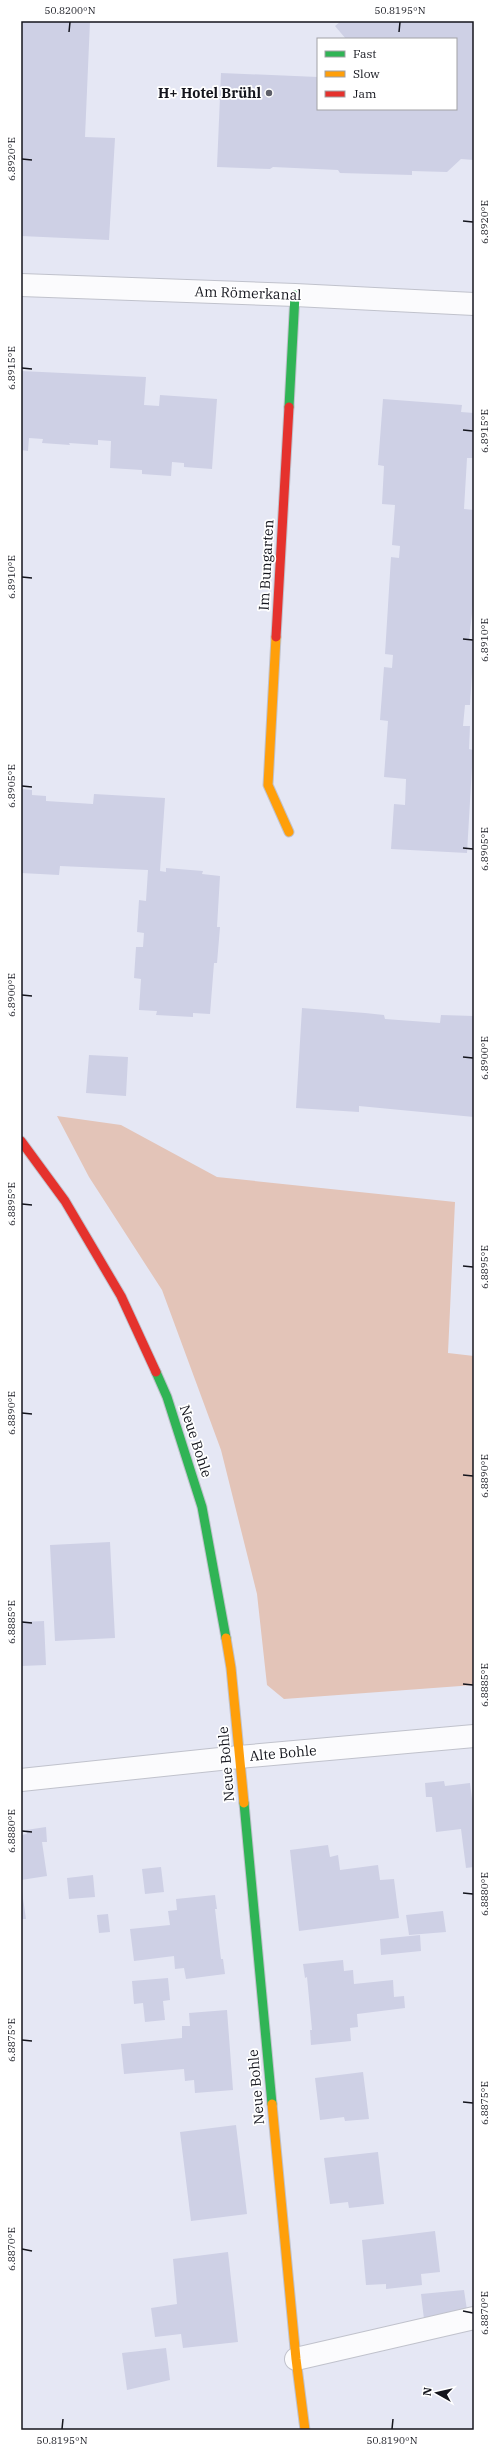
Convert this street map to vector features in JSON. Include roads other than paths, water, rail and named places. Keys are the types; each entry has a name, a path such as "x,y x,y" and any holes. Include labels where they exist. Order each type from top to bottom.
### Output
{"street":[{"name":"Am Römerkanal","path":"21,285 295,295 474,304"},
{"name":"Im Bungarten","path":"289,832 268,785 295,295"},
{"name":"Neue Bohle","path":"21,1141 65,1201 121,1296 167,1397 202,1507 231,1668 296,2359 305,2430"},
{"name":"Alte Bohle","path":"21,1780 239,1757 474,1736"},
{"path":"296,2359 474,2318"}],"place":[{"name":"H+ Hotel Brühl","path":"269,93"}]}
